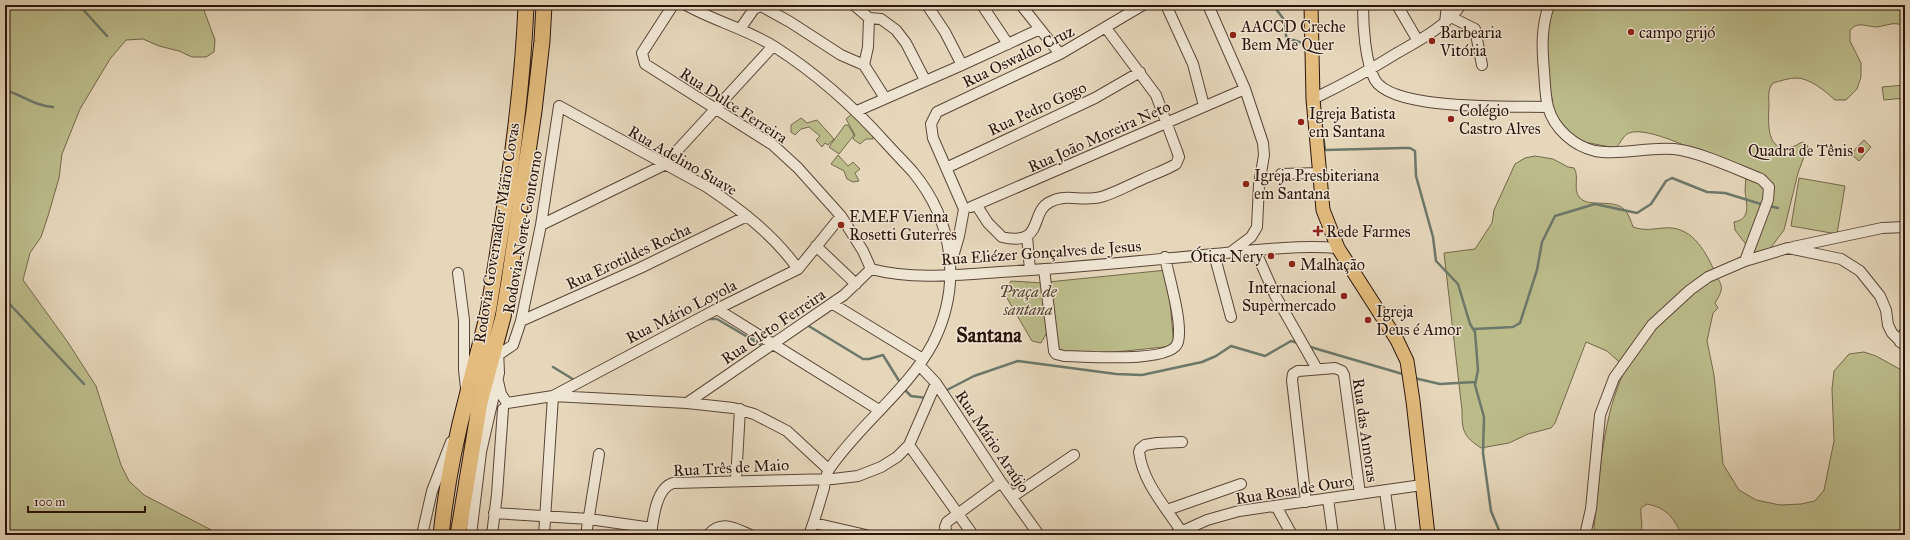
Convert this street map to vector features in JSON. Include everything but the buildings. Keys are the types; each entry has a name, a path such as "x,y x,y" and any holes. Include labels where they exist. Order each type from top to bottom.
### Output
{"highway":[{"name":"Rodovia Governador Mário Covas","path":"441,535 444,505 467,394 484,335 489,307 519,96 526,5"},
{"name":"Rodovia Governador Mário Covas","path":"458,535 479,410 498,338 509,281 534,111 542,41 544,5"}],"main road":[{"path":"1311,5 1313,100 1323,210 1338,248 1397,340 1407,361 1414,401 1428,535"}],"street":[{"name":"Rua Dulce Ferreira","path":"673,5 642,53 643,61 650,68 773,145 798,168 841,216 871,269"},
{"path":"686,5 705,15 740,29 773,46 817,76 857,111 913,172 925,190 945,231 951,260 951,275 940,327 921,363 879,410 827,474 810,535"},
{"path":"854,5 869,18 881,19 896,30 906,43 926,80"},
{"path":"927,5 946,32 962,66"},
{"path":"982,5 1008,44"},
{"name":"Rua Oswaldo Cruz","path":"946,168 933,138 931,124 937,112 1060,54 1143,5"},
{"path":"1166,5 1193,64 1204,106"},
{"path":"1208,5 1245,89 1262,138 1264,155 1259,185 1257,227 1251,237 1230,252"},
{"path":"1363,5 1363,23 1371,69 1375,80 1380,86 1388,91 1421,101 1448,105 1548,107"},
{"path":"1397,5 1418,41"},
{"path":"1447,5 1448,20"},
{"path":"1313,100 1371,69 1418,41 1448,20 1461,5"},
{"path":"1549,5 1544,20 1542,40 1548,107 1559,129 1588,149 1619,152 1680,150 1761,179 1769,187 1768,200 1745,261"},
{"path":"740,29 754,9 761,6 790,22 841,55 864,65 885,98"},
{"path":"1026,7 1040,29 1060,54"},
{"path":"864,65 868,47 869,18"},
{"path":"1448,20 1475,29 1482,65"},
{"path":"977,206 988,223 1002,237 1016,238 1027,236 1035,228 1042,210 1048,202 1060,198 1079,200 1101,197 1176,164 1179,157 1168,123 1156,95 1106,28"},
{"path":"857,111 885,98 905,91 926,80 962,66 1040,29"},
{"path":"541,225 664,165 773,46"},
{"name":"Rua Pedro Gogo","path":"946,168 1095,98 1140,72"},
{"name":"Rua João Moreira Neto","path":"964,209 977,206 1245,89"},
{"name":"Rua Adelino Suave","path":"559,106 664,165 707,187 747,216 784,248 798,269"},
{"name":"Rodovia Norte Contorno","path":"498,355 513,345 521,321 541,225 559,106"},
{"path":"946,168 964,209 960,236 951,260"},
{"path":"1281,174 1320,172"},
{"name":"Rua Erotildes Rocha","path":"521,321 640,268 747,216"},
{"name":"Rua Mário Loyola","path":"553,396 717,309 798,269 841,216"},
{"path":"1585,535 1591,509 1600,416 1614,378 1652,325 1678,300 1708,277 1745,261 1788,248 1872,230 1905,227"},
{"path":"1027,236 1030,270"},
{"path":"816,246 856,284"},
{"name":"Rua Eliézer Gonçalves de Jesus","path":"871,269 886,273 912,276 951,275 1044,269 1292,247 1338,248"},
{"path":"1788,248 1841,259 1854,265 1884,303 1888,325 1902,344"},
{"path":"1255,250 1275,295 1317,369 1298,371 1293,374 1292,380 1306,502"},
{"path":"1214,254 1231,317"},
{"path":"1044,269 1054,351 1056,354 1064,356 1150,357 1173,349 1179,341 1178,321 1165,258"},
{"name":"Rua Cleto Ferreira","path":"687,403 833,304 871,269"},
{"path":"458,273 464,320 464,370 467,394"},
{"name":"Rua Mário Araújo","path":"833,304 921,363 1038,535"},
{"path":"717,309 879,410"},
{"path":"1902,344 1905,332"},
{"path":"492,535 505,406 498,387 498,338"},
{"name":"Rua das Amoras","path":"1317,369 1335,368 1342,371 1345,378 1360,494"},
{"path":"470,535 484,433 499,373"},
{"path":"936,383 909,445 959,513 973,535"},
{"path":"544,535 547,516 553,396"},
{"path":"484,433 505,406 553,396 687,403 740,409 768,420 787,431 827,474"},
{"path":"736,480 740,409"},
{"name":"Rodovia Governador Mário Covas","path":"422,535 437,475 463,414"},
{"path":"1178,533 1167,510 1151,488 1140,459 1140,449 1145,445 1157,443 1182,442"},
{"name":"Rua Três de Maio","path":"652,532 660,497 667,485 673,483 827,474 858,476 897,457 909,445"},
{"path":"586,535 599,454"},
{"path":"1012,497 1074,454"},
{"path":"948,535 946,525 959,513 1001,482"},
{"path":"1167,510 1241,484"},
{"name":"Rua Rosa de Ouro","path":"1178,533 1207,520 1239,511 1422,485"},
{"path":"1385,491 1392,535"},
{"path":"1328,499 1332,534"},
{"path":"1276,506 1290,534"},
{"path":"494,514 589,519 652,532"},
{"path":"814,523 866,535"},
{"path":"708,535 718,526 723,526 751,535"}],"green space":[{"path":"5,5 202,5 215,40 214,52 206,57 192,57 143,39 126,40 110,59 80,109 62,154 59,178 48,216 41,237 30,253 23,280 67,341 96,386 121,465 129,481 144,495 219,534 296,535 5,535"},
{"path":"1551,5 1905,5 1905,27 1898,24 1877,27 1860,25 1855,26 1850,30 1850,41 1861,63 1861,77 1857,89 1846,100 1835,100 1807,80 1793,78 1773,83 1771,86 1769,94 1769,128 1773,141 1777,146 1784,148 1792,147 1803,142 1808,146 1798,173 1784,230 1769,250 1760,254 1751,251 1735,230 1734,222 1743,218 1747,210 1745,191 1746,175 1687,146 1653,134 1639,132 1629,133 1615,148 1579,141 1553,113 1552,98 1547,81 1545,52"},
{"path":"1905,85 1905,98 1884,100 1882,87"},
{"path":"853,113 873,136 873,139 866,139 860,144 853,139 855,135 846,119"},
{"path":"801,118 807,123 817,120 834,139 828,145 825,143 822,147 816,140 820,136 809,127 801,129 795,135 791,132 791,125"},
{"path":"845,125 848,125 854,135 839,154 829,147"},
{"name":"Quadra de Tênis","path":"1864,140 1871,147 1859,161 1851,154"},
{"path":"838,155 848,166 853,162 860,169 855,173 859,181 853,182 847,179 844,171 831,164"},
{"path":"1535,156 1553,159 1568,167 1574,168 1576,172 1576,187 1578,195 1584,201 1615,204 1620,206 1628,214 1633,227 1645,229 1673,228 1681,230 1689,234 1706,254 1721,286 1720,293 1715,303 1718,308 1713,313 1707,341 1714,375 1723,464 1739,490 1756,500 1780,505 1801,504 1815,501 1824,490 1834,441 1832,389 1834,371 1849,354 1864,352 1876,356 1905,372 1905,535 1682,535 1676,523 1669,514 1660,508 1647,504 1641,508 1642,528 1640,535 1596,535 1594,527 1603,446 1612,406 1618,386 1626,368 1607,351 1586,342 1555,423 1551,428 1528,434 1509,443 1481,448 1470,440 1463,428 1462,423 1462,410 1444,253 1475,249 1492,223 1494,210 1515,164 1525,158"},
{"path":"1799,178 1845,186 1837,234 1791,226"},
{"path":"1167,270 1174,346 1056,358 1048,282"},
{"name":"Praça de santana","path":"1011,281 1043,283 1049,329 1041,343 1032,341 1004,293"}],"waterway":[{"path":"79,5 107,36"},
{"path":"1273,5 1285,21 1286,36 1308,45"},
{"path":"5,90 40,105 53,107"},
{"path":"1321,120 1325,150 1410,148 1415,151 1416,176 1433,237 1436,261 1458,284 1470,324 1475,332 1478,370 1475,385 1484,417 1483,453 1491,511 1501,535"},
{"path":"1474,329 1513,327 1520,323 1537,270 1542,242 1555,216 1595,204 1637,213 1651,204 1666,181 1672,178 1707,192 1725,193 1764,205"},
{"path":"1769,206 1778,208"},
{"path":"5,299 84,384"},
{"path":"708,319 717,319 765,346"},
{"path":"807,325 863,359 883,355 901,384"},
{"path":"945,391 974,376 1018,361 1116,374 1142,375 1202,362 1216,356 1231,346 1265,356 1291,341 1298,343"},
{"path":"1307,346 1406,375"},
{"path":"553,367 576,381"},
{"path":"1414,378 1440,384 1475,382"},
{"path":"904,389 911,396 927,398"}],"place":[{"name":"campo grijó","path":"1631,32"},
{"name":"AACCD Creche Bem Me Quer","path":"1233,35"},
{"name":"Barbearia Vitória","path":"1432,41"},
{"name":"Colégio Castro Alves","path":"1451,119"},
{"name":"Igreja Batista em Santana","path":"1301,122"},
{"name":"Quadra de Tênis","path":"1861,150"},
{"name":"Igreja Presbiteriana em Santana","path":"1246,184"},
{"name":"EMEF Vienna Rosetti Guterres","path":"841,225"},
{"name":"Rede Farmes","path":"1318,231"},
{"name":"Ótica Nery","path":"1271,256"},
{"name":"Malhação","path":"1292,264"},
{"name":"Internacional Supermercado","path":"1344,296"},
{"name":"Igreja Deus é Amor","path":"1368,320"}],"district":[{"name":"Santana","path":"989,335"}]}
